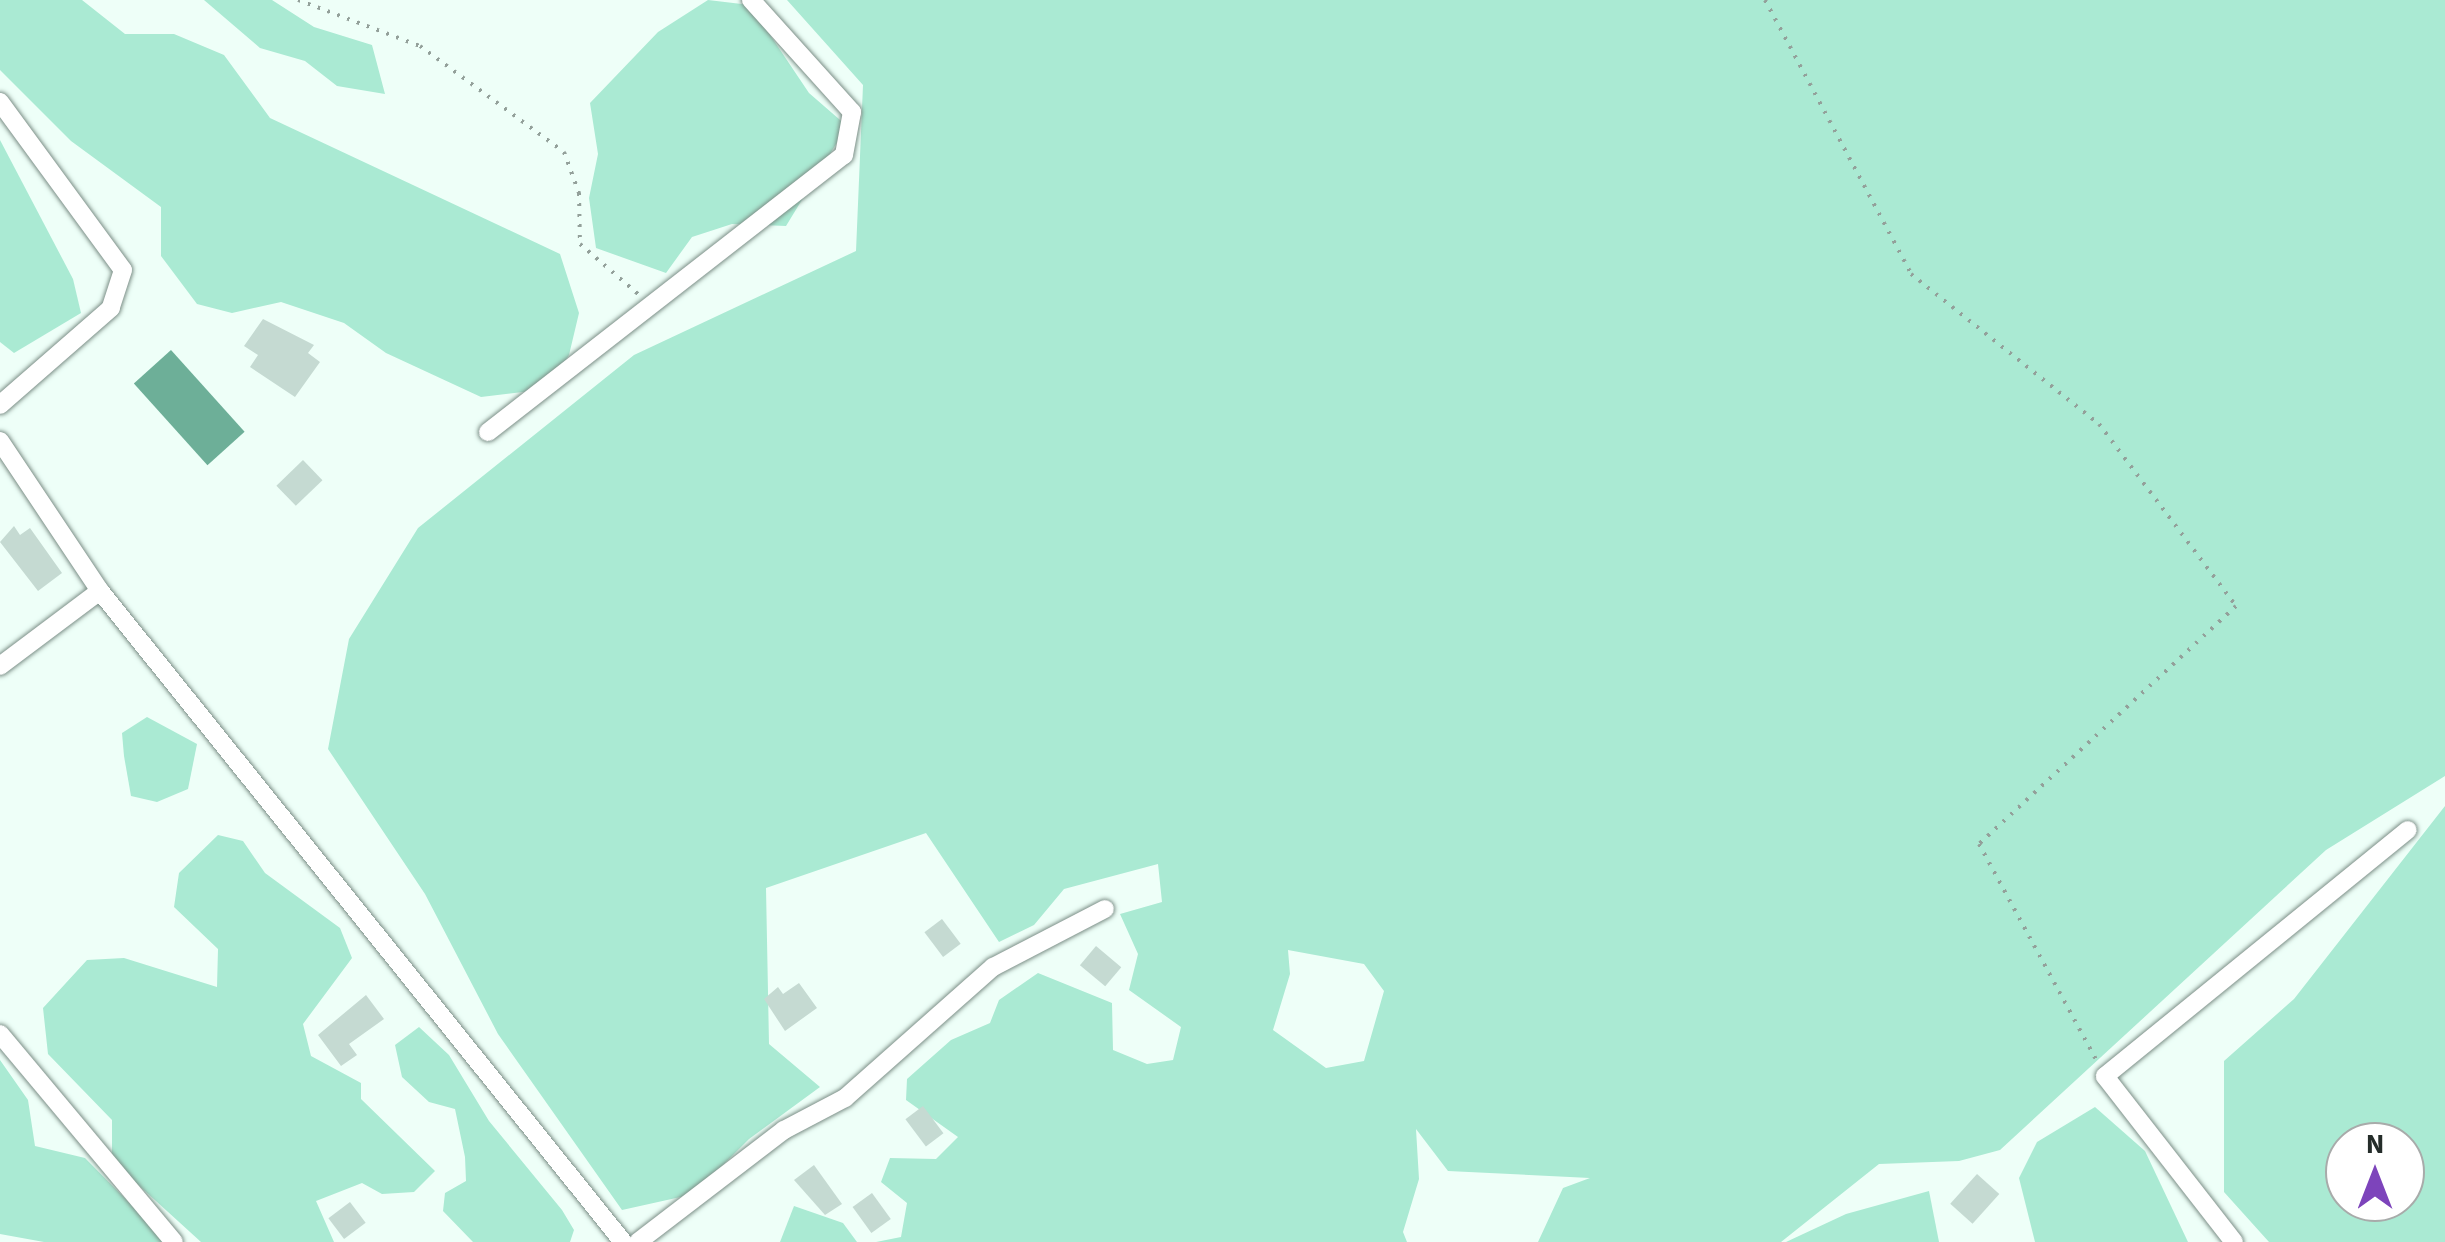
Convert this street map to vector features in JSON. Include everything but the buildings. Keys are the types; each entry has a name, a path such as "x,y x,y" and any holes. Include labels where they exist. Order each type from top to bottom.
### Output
{"street":[{"path":"488,432 844,154 852,112 751,0"},
{"path":"0,102 123,270 111,308 0,405"},
{"path":"0,441 100,591 618,1240"},
{"path":"0,666 100,591"},
{"path":"2234,1242 2105,1076 2408,830"},
{"path":"638,1242 784,1130 845,1098 993,967 1105,910"},
{"path":"0,1034 174,1242"}],"path":[{"path":"298,0 420,46 564,152 579,193 580,244 650,305"},
{"path":"1765,0 1911,274 2099,424 2236,606 1979,844 2105,1076"}],"shaded area":[{"path":"0,0 82,0 125,34 174,34 224,55 270,118 560,254 579,313 569,355 548,389 481,397 386,353 344,323 281,302 232,313 197,304 161,256 161,207 71,141 0,70"},
{"path":"204,0 272,0 314,27 372,45 385,94 337,86 305,61 260,48"},
{"path":"708,0 750,5 809,93 847,126 786,226 732,224 692,237 666,273 596,248 589,198 598,154 590,103 658,32"},
{"path":"787,0 2445,0 2445,776 2326,850 2000,1150 1959,1161 1879,1164 1781,1242 1538,1242 1563,1188 1590,1178 1448,1171 1416,1129 1419,1179 1403,1232 1407,1242 876,1242 901,1237 907,1203 881,1182 890,1158 936,1159 958,1137 906,1100 907,1079 951,1040 990,1023 999,1000 1038,973 1112,1003 1113,1050 1147,1064 1173,1060 1181,1027 1129,990 1138,954 1120,914 1162,902 1158,864 1064,889 1034,925 999,942 926,833 766,888 769,1044 820,1087 749,1139 694,1194 622,1210 498,1034 425,894 328,749 349,639 418,528 634,355 856,251 863,85","holes":["1288,950 1364,964 1384,991 1364,1061 1326,1068 1273,1030 1290,974"]},
{"path":"0,140 73,279 81,313 14,353 0,342"},
{"path":"171,350 245,432 207,465 134,383"},
{"path":"147,717 197,744 188,789 157,802 131,796 124,756 122,733"},
{"path":"2445,806 2445,1242 2269,1242 2224,1192 2224,1061 2294,999"},
{"path":"218,835 243,841 265,873 340,928 352,958 303,1024 311,1056 361,1083 361,1099 435,1171 414,1192 382,1194 362,1183 316,1201 334,1242 201,1242 112,1161 112,1120 48,1054 43,1008 87,960 124,958 217,987 218,949 174,907 179,873"},
{"path":"419,1027 449,1055 489,1121 562,1210 574,1230 570,1242 473,1242 443,1211 445,1193 466,1181 465,1157 455,1109 429,1102 402,1077 395,1045"},
{"path":"0,1060 28,1100 35,1146 85,1158 168,1242 44,1242 0,1234"},
{"path":"2095,1107 2145,1151 2188,1242 2035,1242 2019,1178 2037,1142"},
{"path":"1929,1191 1939,1242 1786,1242 1846,1214"},
{"path":"794,1206 843,1223 857,1242 780,1242"}]}
